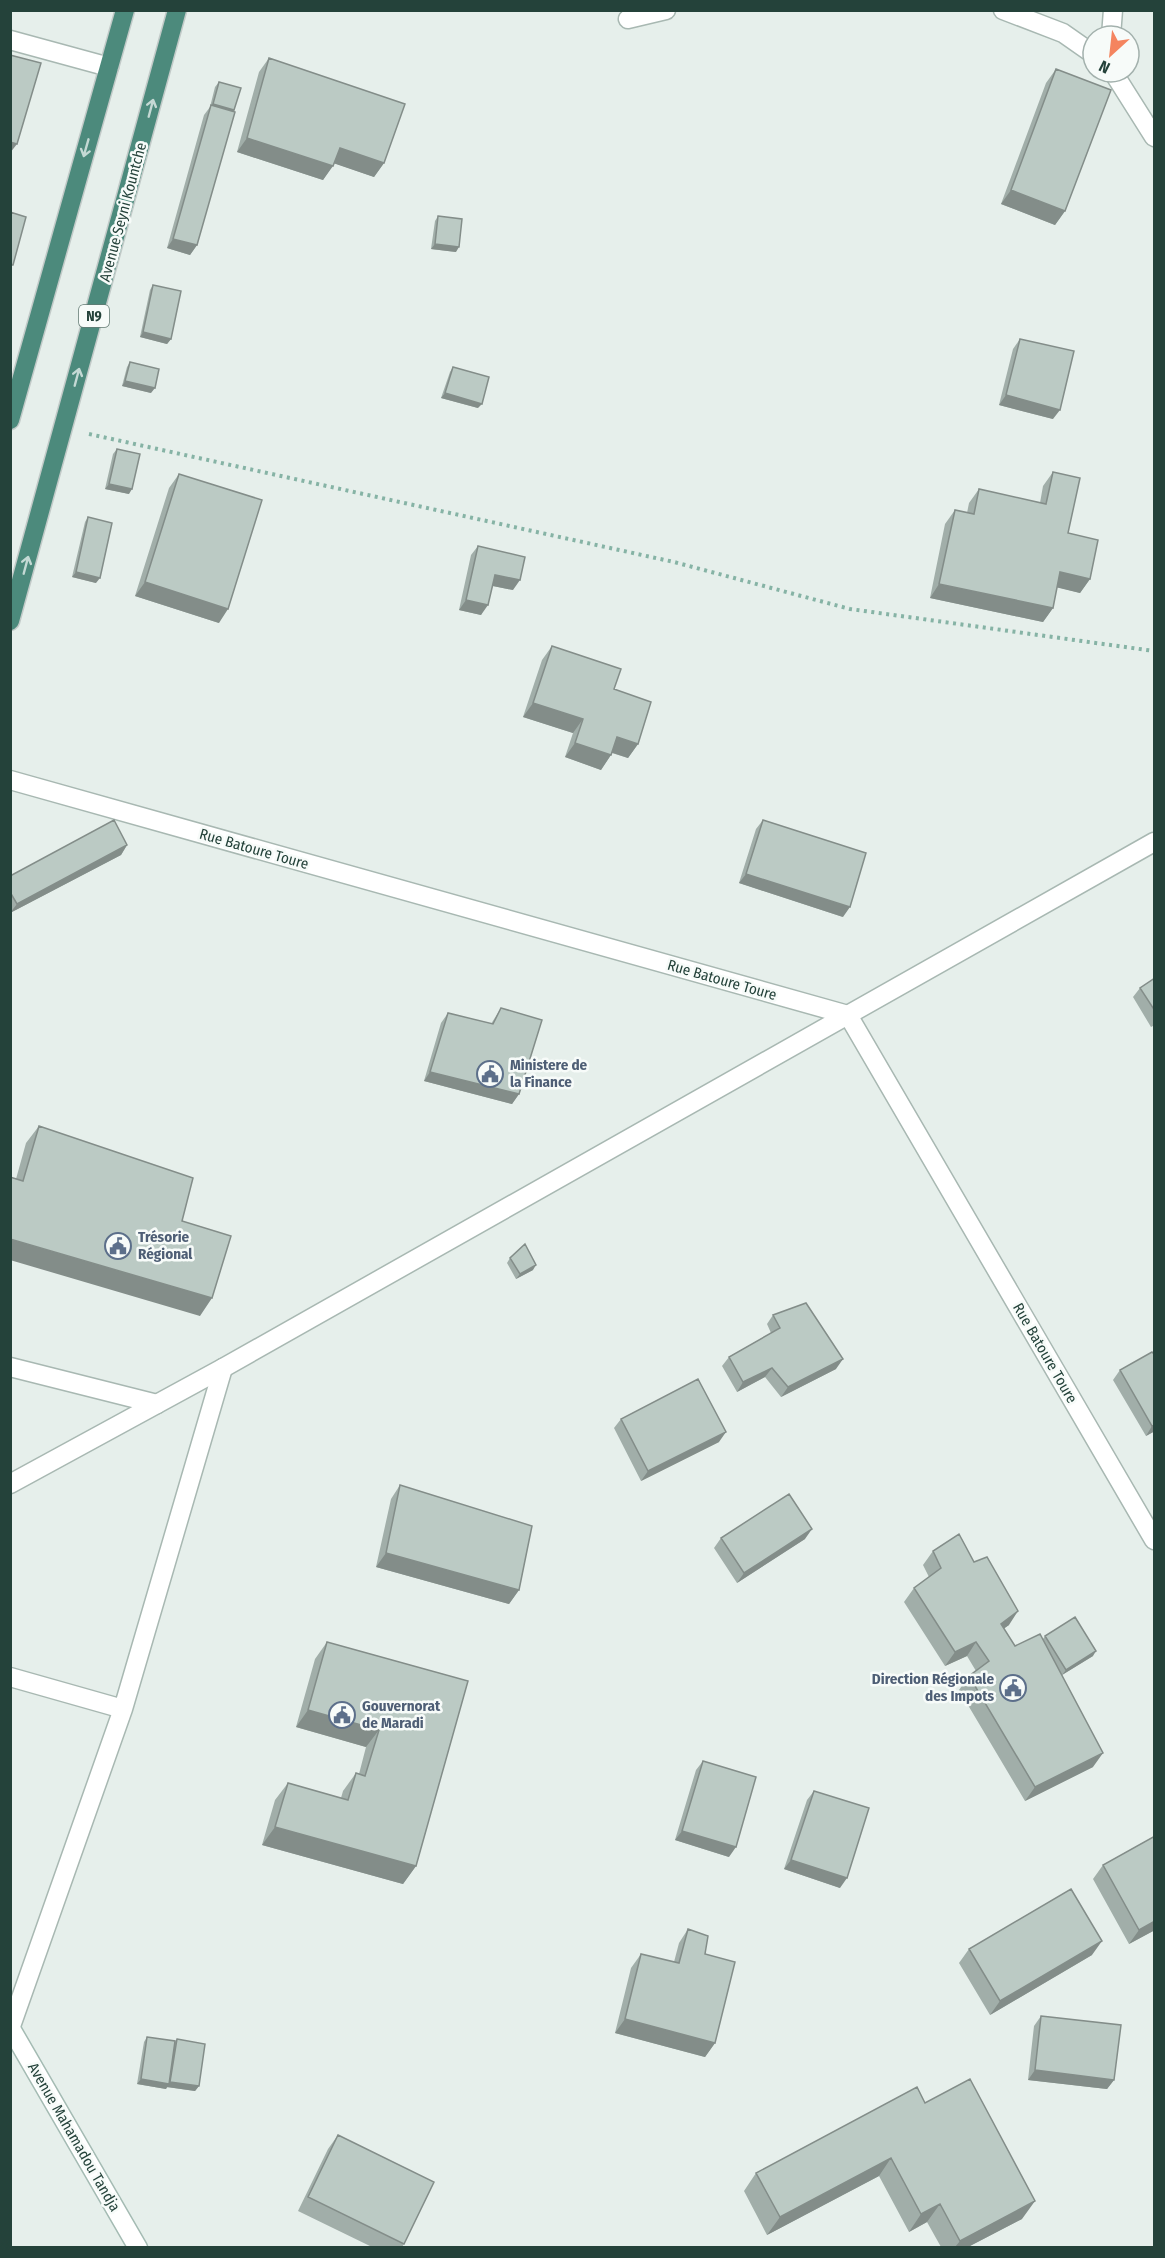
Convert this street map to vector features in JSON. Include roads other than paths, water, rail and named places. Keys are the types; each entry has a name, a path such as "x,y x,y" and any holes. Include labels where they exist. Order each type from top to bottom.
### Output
{"highway":[{"path":"10,420 125,10"},
{"name":"Avenue Seyni Kountche","path":"10,621 177,10"}],"street":[{"path":"628,19 666,10"},
{"path":"1003,10 1063,33 1081,46"},
{"path":"10,40 108,67"},
{"path":"1121,84 1155,137"},
{"name":"Rue Batoure Toure","path":"10,780 848,1015 1155,1540"},
{"path":"10,1484 223,1368 1155,842"},
{"path":"10,1367 157,1404"},
{"path":"11,2028 123,1709 223,1368"},
{"path":"10,1677 123,1709"},
{"name":"Avenue Mahamadou Tandja","path":"11,2028 138,2247"}],"place":[{"name":"Ministere de la Finance","path":"490,1074"},
{"name":"Trésorie Régional","path":"118,1246"},
{"name":"Direction Régionale des Impots","path":"1013,1688"},
{"name":"Gouvernorat de Maradi","path":"342,1715"}]}
